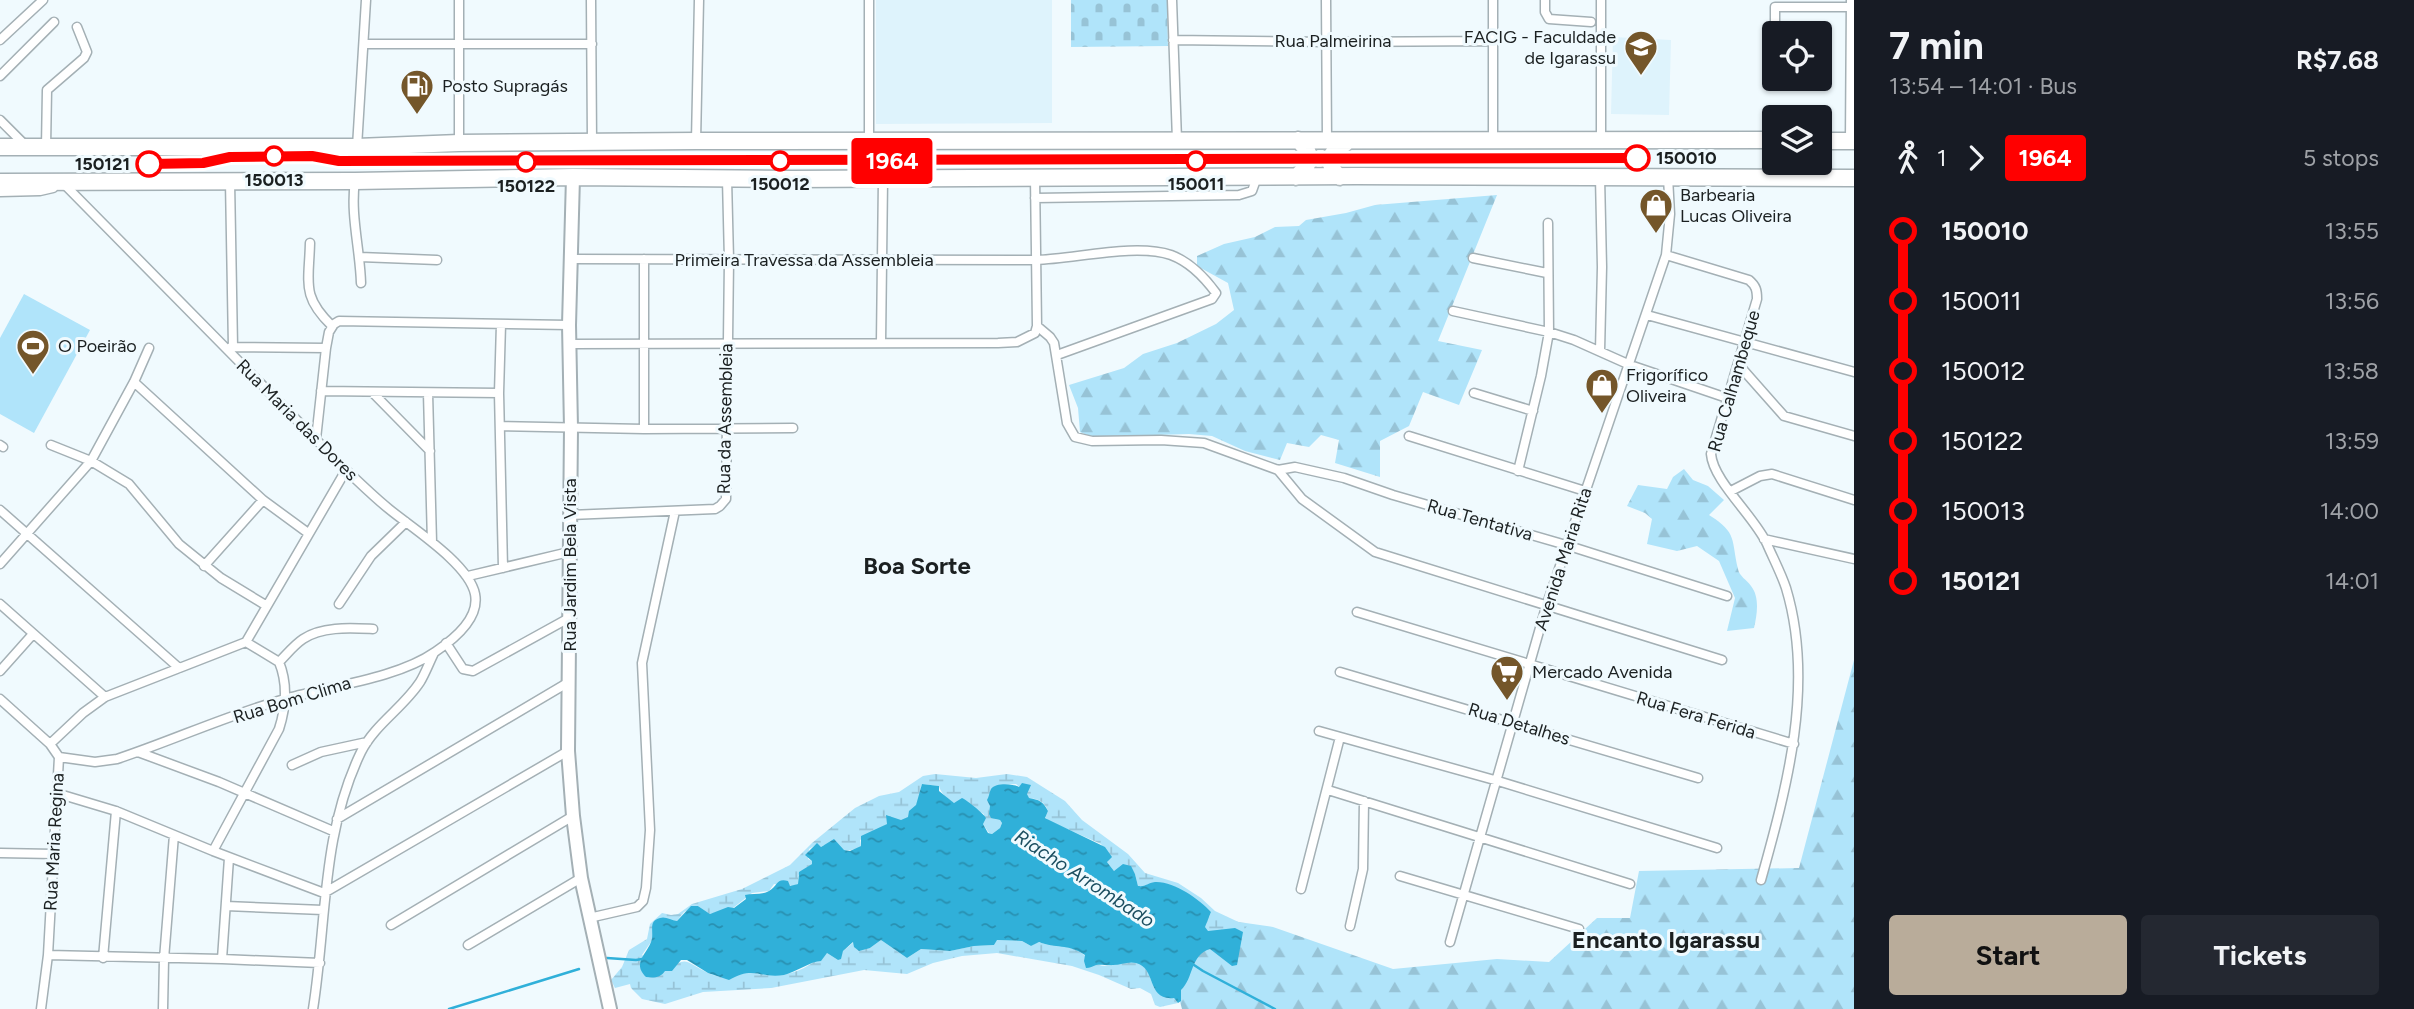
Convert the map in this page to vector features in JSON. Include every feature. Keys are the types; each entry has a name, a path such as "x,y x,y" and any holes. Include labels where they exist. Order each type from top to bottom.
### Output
{"highway":[{"path":"1296,177 1307,167 1310,159 1310,155 1298,140"},
{"path":"0,147 356,147 459,143 696,141 1762,140"},
{"path":"1340,177 1334,172 1329,159 1348,141"},
{"path":"1832,141 1852,141"},
{"path":"0,182 573,177 1854,177"}],"main road":[{"name":"Rua Jardim Bela Vista","path":"573,177 569,325 571,428 568,751 581,878 610,1009"}],"street":[{"path":"0,40 43,0"},
{"path":"356,147 366,0"},
{"path":"459,0 459,143"},
{"path":"591,0 592,142"},
{"path":"696,141 699,0"},
{"path":"869,0 869,141"},
{"path":"1172,0 1177,140"},
{"path":"1326,0 1327,140"},
{"path":"1493,0 1493,141"},
{"path":"1545,0 1545,12 1549,19 1591,23"},
{"path":"1601,0 1601,140"},
{"path":"1775,21 1775,3 1852,5 1852,141"},
{"path":"0,76 54,22"},
{"path":"46,147 47,90 84,58 87,51 77,27"},
{"name":"Rua Palmeirina","path":"1173,40 1494,41"},
{"path":"363,44 592,44"},
{"path":"0,120 26,147"},
{"path":"570,344 1017,342 1037,331 1035,177"},
{"path":"1035,198 1239,195 1249,194 1257,177"},
{"path":"1600,177 1600,351"},
{"name":"Avenida Maria Rita","path":"1450,942 1546,607 1666,255 1670,214 1668,177"},
{"name":"Rua da Assembleia","path":"569,515 715,509 723,503 727,489 727,179"},
{"path":"881,343 883,179"},
{"path":"0,192 40,191 53,187 59,181"},
{"name":"Rua Maria das Dores","path":"59,181 346,470 468,576"},
{"path":"230,181 233,347"},
{"path":"355,181 352,197 361,283"},
{"path":"1518,471 1549,332 1548,223"},
{"path":"310,243 310,297 314,307 332,326"},
{"name":"Primeira Travessa da Assembleia","path":"571,259 1036,260 1124,251 1153,251 1172,255 1188,264 1216,293 1212,299 1058,355"},
{"name":"Rua Calhambeque","path":"1666,255 1739,277 1754,284 1757,289 1757,299 1711,454 1714,468 1764,539 1786,589 1796,640 1798,695 1794,744 1761,880"},
{"path":"360,257 437,260"},
{"path":"1473,257 1547,273"},
{"path":"643,259 644,429"},
{"path":"1453,311 1549,332 1630,365 1727,398"},
{"path":"1647,315 1854,372"},
{"path":"316,439 326,348 332,326 343,320 569,325"},
{"path":"501,324 499,393 503,568"},
{"path":"1037,326 1050,337 1058,355 1067,423 1071,432 1079,439 1204,443 1278,470 1302,499 1375,552 1722,660"},
{"path":"223,347 326,348"},
{"path":"0,564 91,461 134,382 149,348"},
{"path":"1738,365 1784,416 1854,436"},
{"path":"134,382 263,500 308,533"},
{"path":"321,391 499,393"},
{"path":"372,392 430,451"},
{"path":"428,393 432,542"},
{"path":"1475,393 1533,411"},
{"path":"500,426 793,428"},
{"path":"1409,436 1585,491"},
{"path":"51,445 91,461 129,484 170,536 204,566 267,606"},
{"name":"Rua Tentativa","path":"1278,470 1287,467 1307,469 1344,478 1727,596"},
{"path":"50,744 105,697 246,642 346,470"},
{"path":"1731,491 1760,475 1772,474 1854,500"},
{"path":"204,566 263,500"},
{"path":"0,510 179,668"},
{"path":"589,918 637,907 642,904 644,897 649,857 650,811 642,663 675,511"},
{"path":"339,604 371,556 406,522"},
{"path":"1764,539 1854,559"},
{"path":"468,576 569,552"},
{"name":"Rua Bom Clima","path":"59,757 104,761 138,752 285,698 389,672 434,653 461,630 472,615 475,593 468,576"},
{"path":"0,604 105,697"},
{"name":"Rua Fera Ferida","path":"1357,612 1794,744"},
{"path":"446,643 463,669 472,671 569,618"},
{"path":"279,663 300,641 310,635 334,630 373,629"},
{"path":"0,671 33,634"},
{"path":"213,851 279,729 285,698 284,677 279,663 246,642"},
{"path":"313,1009 320,963 324,893 337,819 367,741 420,682 434,653"},
{"name":"Rua Detalhes","path":"1339,672 1698,778"},
{"path":"337,819 569,682"},
{"name":"Rua Maria Regina","path":"0,699 50,744 59,757 48,955 41,1009"},
{"path":"1319,732 1498,781 1717,848"},
{"path":"1301,889 1340,737"},
{"path":"292,765 321,752 367,741"},
{"path":"57,793 116,810 229,858 324,893 568,751"},
{"path":"138,752 194,772 333,831"},
{"path":"1328,790 1630,884"},
{"path":"1350,926 1363,869 1364,801"},
{"path":"103,958 116,810"},
{"path":"391,925 573,816"},
{"path":"163,1009 164,959 174,835"},
{"path":"0,853 54,854"},
{"path":"222,959 229,858"},
{"path":"1400,876 1579,929"},
{"path":"468,945 581,878"},
{"path":"226,906 323,910"},
{"path":"48,955 320,963"}],"shaded area":[{"path":"876,0 1052,0 1052,123 876,124"},
{"name":"FACIG - Faculdade de Igarassu","path":"1613,37 1671,40 1669,115 1611,114"}],"green space":[{"path":"1071,0 1167,0 1168,46 1071,47"},
{"path":"1497,195 1438,341 1482,350 1459,405 1423,392 1409,426 1380,441 1380,477 1335,463 1339,440 1321,435 1309,447 1287,443 1280,460 1245,451 1212,436 1189,434 1092,437 1080,432 1078,408 1069,385 1124,368 1143,354 1177,343 1216,324 1234,310 1228,283 1197,266 1197,256 1224,244 1255,237 1275,227 1299,226 1306,220 1375,205"},
{"name":"O Poeirão","path":"24,294 90,330 34,433 0,414 0,338"},
{"path":"1684,469 1693,480 1708,486 1724,500 1709,515 1729,532 1741,576 1756,595 1754,628 1727,631 1735,598 1719,561 1697,546 1677,551 1647,544 1652,519 1627,506 1638,485 1667,489 1673,477"},
{"path":"1854,660 1854,1009 1182,1009 1178,994 1204,917 1273,927 1393,969 1497,959 1549,962 1597,918 1630,918 1639,871 1799,868"},
{"path":"935,774 976,778 1007,774 1027,777 1065,801 1082,820 1128,854 1145,873 1178,883 1215,911 1247,926 1243,932 1235,928 1208,931 1205,928 1211,912 1208,909 1172,886 1138,886 1130,866 1114,871 1107,862 1110,858 1101,844 1049,821 1045,817 1048,811 1045,805 1028,798 1016,784 1000,785 990,793 990,810 995,819 1002,823 992,834 983,824 984,814 959,801 952,802 939,786 922,784 917,804 908,818 892,818 887,824 860,840 861,846 852,850 824,845 821,847 817,844 809,849 808,859 812,864 798,875 798,884 774,884 769,891 752,893 733,908 710,914 698,906 684,912 677,921 669,920 654,934 642,955 665,971 678,963 686,962 729,979 748,973 784,975 810,965 827,953 838,960 843,951 854,942 870,948 881,940 907,958 921,949 949,951 994,945 996,940 1022,941 1031,946 1038,942 1079,951 1099,965 1137,963 1147,971 1159,993 1174,998 1178,1003 1160,1007 1155,1005 1151,994 1140,988 1131,989 1072,966 997,953 962,956 933,963 907,974 864,970 771,988 703,992 665,1004 642,999 630,984 615,988 611,980 622,967 629,950 647,939 650,924 662,913 678,914 692,904 742,889 790,865 855,808 879,796 899,792 923,776"}],"water":[{"path":"1022,783 1031,785 1027,794 1046,808 1048,811 1045,818 1105,847 1112,857 1107,862 1114,871 1123,864 1131,866 1138,886 1162,882 1186,892 1211,912 1205,927 1208,931 1235,928 1243,932 1237,965 1232,966 1210,949 1204,952 1195,961 1178,1003 1174,998 1159,995 1147,971 1136,963 1086,968 1085,955 1079,951 1039,942 1031,946 1022,941 997,940 994,945 950,951 921,949 907,958 881,940 870,948 859,951 853,942 838,960 827,953 821,961 784,975 745,973 729,980 708,973 687,960 681,960 672,971 665,971 657,977 646,977 642,972 641,959 651,942 652,925 656,920 664,917 677,921 691,906 698,906 710,914 728,907 734,908 746,899 745,895 767,892 781,881 788,881 790,886 798,884 799,872 812,864 805,855 817,843 821,847 834,839 844,850 850,851 861,846 861,836 887,824 886,815 901,820 908,817 909,811 916,805 922,784 939,786 939,791 954,803 962,798 968,801 985,816 983,824 988,833 992,834 1002,823 991,818 989,814 990,806 987,800 991,789 1001,784 1019,787"}],"waterway":[{"name":"Riacho Arrombado","path":"607,958 642,959"},
{"name":"Riacho Arrombado","path":"1191,963 1275,1009"},
{"name":"Riacho Arrombado","path":"449,1009 579,969"}],"bus line":[{"name":"1964","path":"149,164 203,163 230,157 312,156 339,161 541,162 1637,158"}],"place":[{"name":"FACIG - Faculdade de Igarassu","path":"1641,77"},
{"name":"Posto Supragás","path":"417,116"},
{"name":"150013","path":"274,156"},
{"name":"150010","path":"1637,158"},
{"name":"150012","path":"780,161"},
{"name":"150011","path":"1196,161"},
{"name":"150122","path":"526,162"},
{"name":"150121","path":"149,164"},
{"name":"Barbearia Lucas Oliveira","path":"1656,235"},
{"name":"O Poeirão","path":"33,376"},
{"name":"Frigorífico Oliveira","path":"1602,415"},
{"name":"Mercado Avenida","path":"1507,702"}],"district":[{"name":"Boa Sorte","path":"917,566"},
{"name":"Encanto Igarassu","path":"1666,940"}]}
